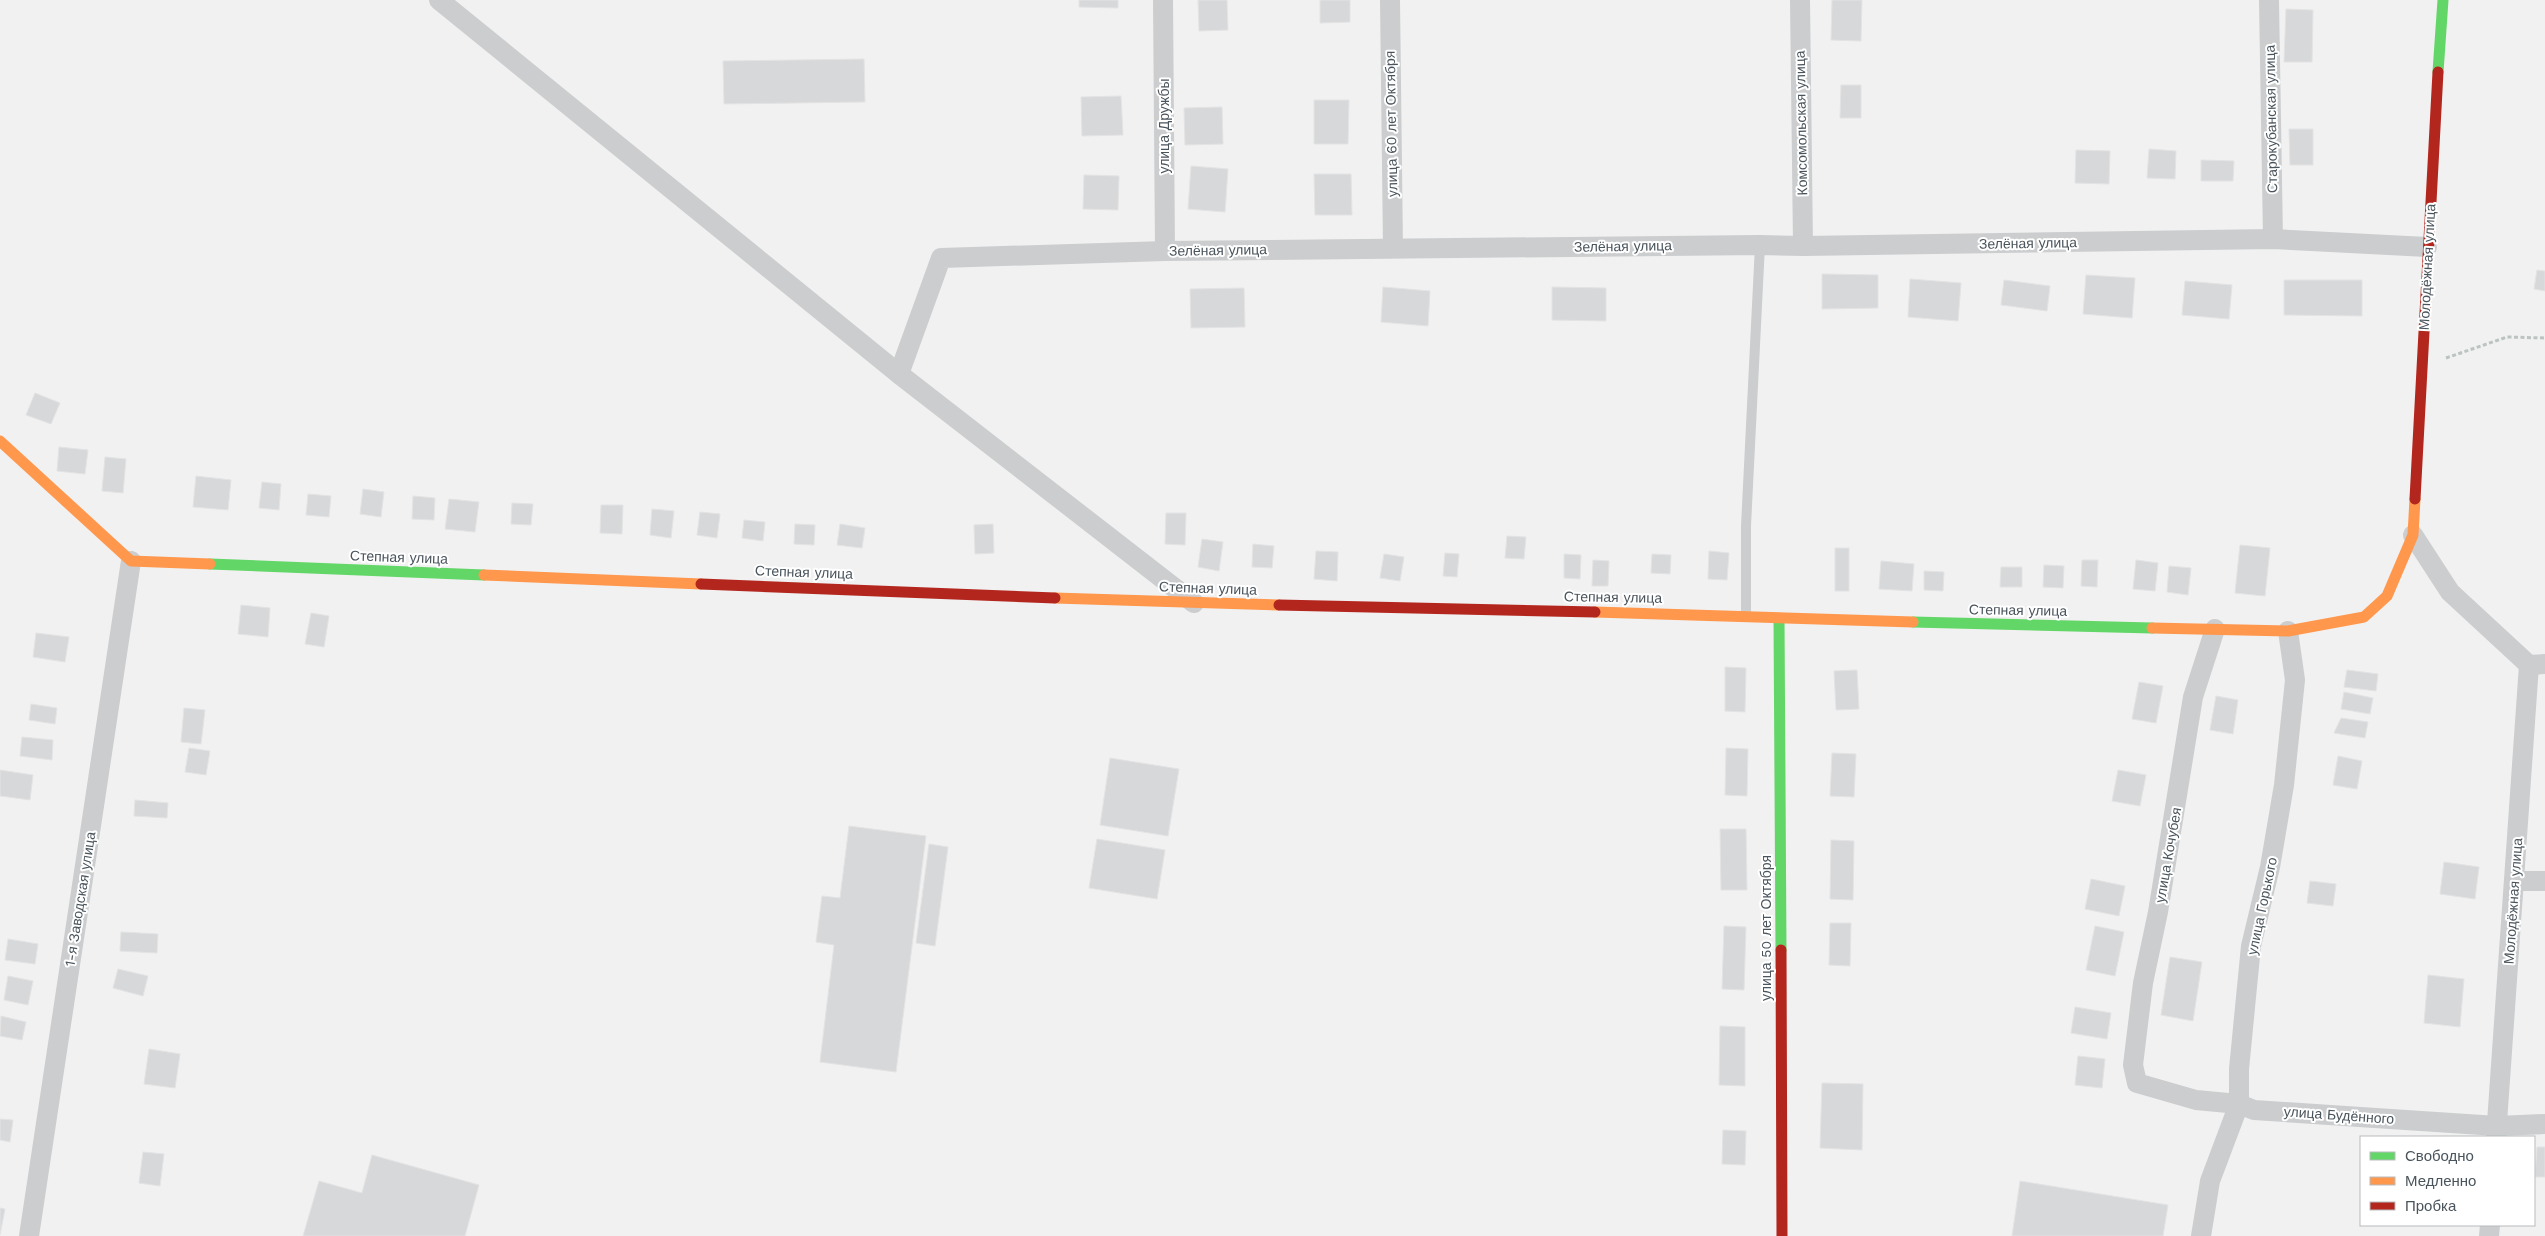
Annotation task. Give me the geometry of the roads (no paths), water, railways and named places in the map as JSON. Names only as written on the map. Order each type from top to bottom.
[{"type":"street","points":[[439,0],[899,374],[1194,602]]},
{"type":"street","name":"улица Дружбы","points":[[1162,0],[1165,251]]},
{"type":"street","name":"улица 60 лет Октября","points":[[1390,0],[1393,248]]},
{"type":"street","name":"Комсомольская улица","points":[[1800,0],[1803,246]]},
{"type":"street","name":"Старокубанская улица","points":[[2269,0],[2273,239]]},
{"type":"street","name":"Молодёжная улица","points":[[2413,535],[2427,247],[2443,0]]},
{"type":"street","name":"Зелёная улица","points":[[899,374],[941,258],[1165,251],[1803,246],[2273,239],[2427,247]]},
{"type":"street","points":[[0,441],[131,561]]},
{"type":"street","points":[[2413,535],[2450,592],[2537,665]]},
{"type":"street","name":"Степная улица","points":[[131,561],[1194,602],[1746,615],[1779,619],[2288,631],[2364,617],[2387,596],[2413,535]]},
{"type":"street","name":"1-я Заводская улица","points":[[28,1236],[131,561]]},
{"type":"street","name":"улица 50 лет Октября","points":[[1779,619],[1782,1236]]},
{"type":"street","name":"улица Кочубея","points":[[2137,1082],[2133,1065],[2143,984],[2158,912],[2193,697],[2215,630]]},
{"type":"street","name":"улица Горького","points":[[2201,1236],[2210,1181],[2239,1104],[2239,1068],[2252,946],[2270,866],[2284,785],[2295,680],[2288,631]]},
{"type":"street","name":"Молодёжная улица","points":[[2496,1132],[2514,881],[2537,665]]},
{"type":"street","points":[[2514,881],[2545,881]]},
{"type":"street","name":"улица Будённого","points":[[2137,1082],[2196,1100],[2239,1104],[2254,1110],[2496,1132],[2545,1124]]},
{"type":"lane","points":[[1746,615],[1746,526],[1760,245]]}]
